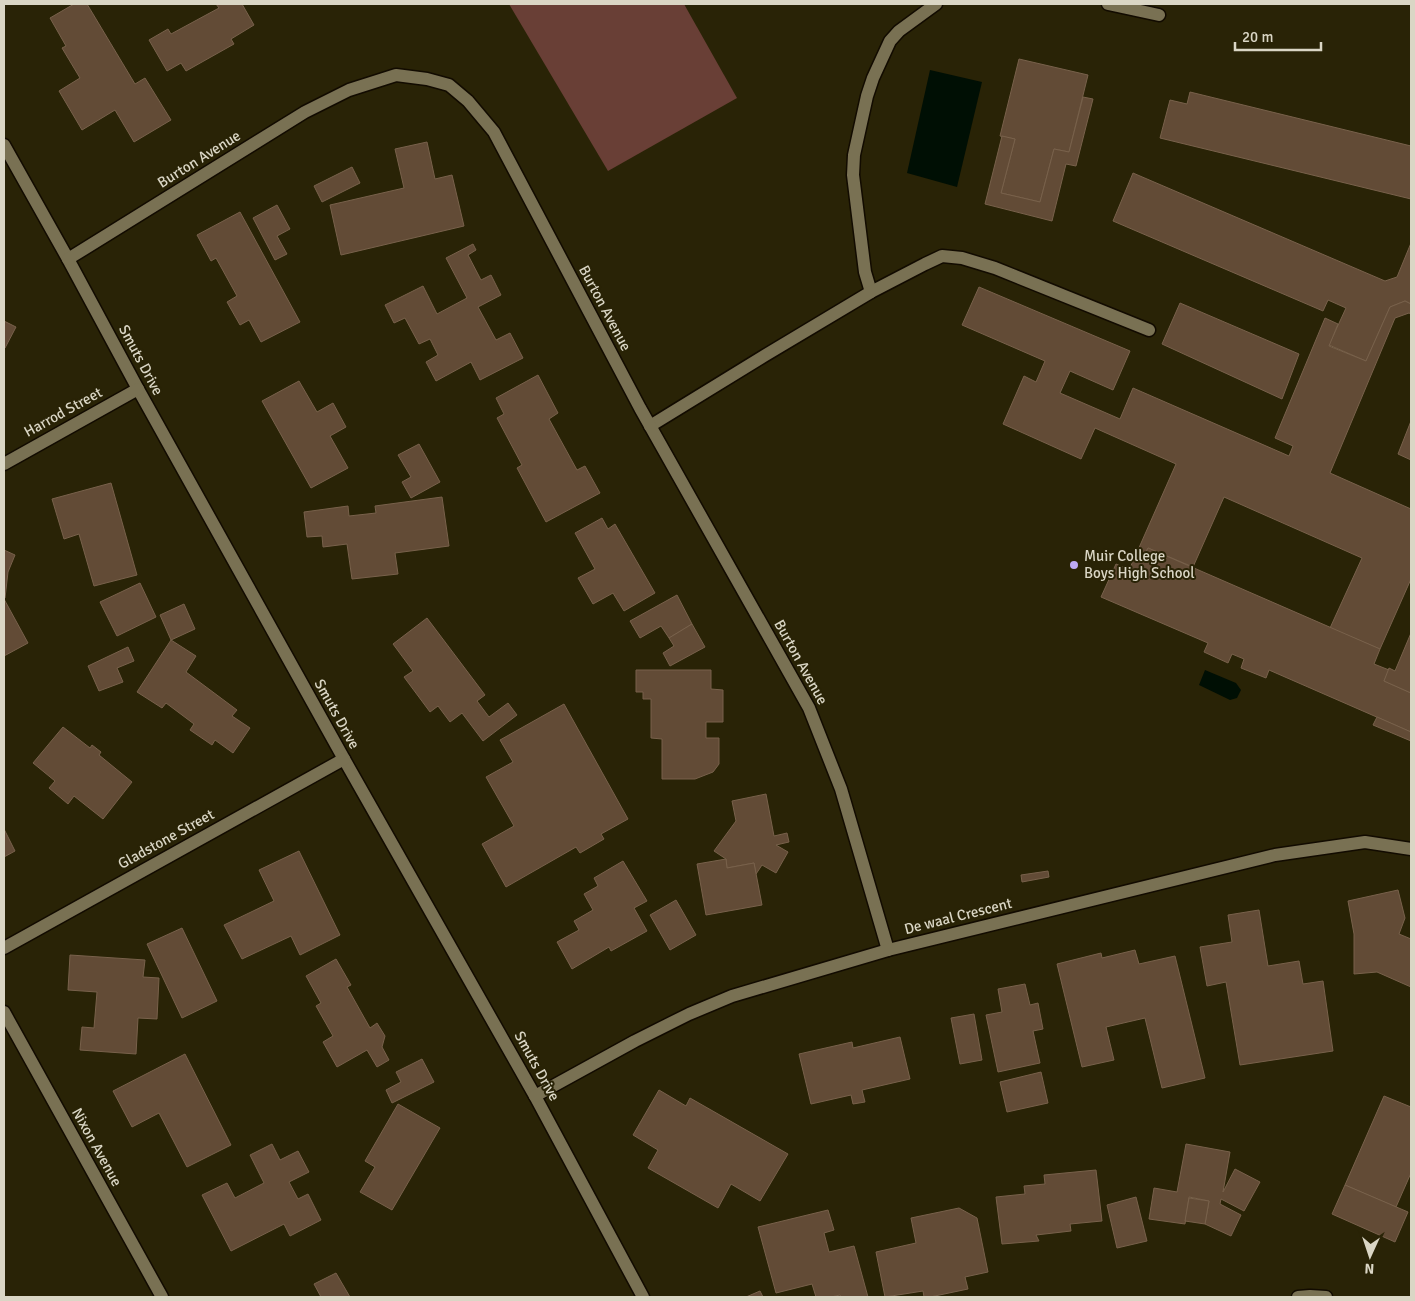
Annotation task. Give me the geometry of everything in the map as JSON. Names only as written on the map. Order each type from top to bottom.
[{"type":"street","points":[[871,292],[865,272],[853,175],[854,155],[867,96],[890,40],[936,4]]},
{"type":"street","points":[[1108,4],[1159,15]]},
{"type":"street","name":"Burton Avenue","points":[[68,259],[305,112],[349,90],[396,75],[427,79],[449,85],[468,101],[494,132],[650,426],[809,708],[841,789],[888,950]]},
{"type":"street","name":"Smuts Drive","points":[[4,145],[344,759],[535,1096],[643,1297]]},
{"type":"street","points":[[650,426],[871,292],[942,256],[962,258],[995,268],[1149,330]]},
{"type":"street","name":"Harrod Street","points":[[4,464],[138,389]]},
{"type":"street","name":"Gladstone Street","points":[[4,948],[344,759]]},
{"type":"street","name":"De waal Crescent","points":[[535,1096],[635,1041],[689,1014],[732,996],[888,950],[1275,855],[1365,842],[1411,848]]},
{"type":"street","name":"Nixon Avenue","points":[[4,1012],[162,1297]]},
{"type":"street","points":[[1298,1297],[1326,1297]]},
{"type":"shaded area","points":[[509,4],[684,4],[737,98],[608,171]]},
{"type":"shaded area","points":[[930,70],[982,82],[957,187],[907,173]]},
{"type":"shaded area","points":[[1205,670],[1236,683],[1241,690],[1237,698],[1230,700],[1199,685]]},
{"type":"building","points":[[74,4],[87,4],[135,84],[145,78],[171,120],[134,142],[115,110],[82,130],[59,91],[80,78],[62,48],[66,46],[50,18]]},
{"type":"building","points":[[216,4],[242,4],[254,25],[231,39],[234,44],[186,71],[181,63],[167,71],[149,40],[168,29],[171,34],[219,8]]},
{"type":"building","points":[[1019,59],[1088,75],[1069,152],[1054,149],[1040,202],[1001,193],[1015,139],[1000,136]]},
{"type":"building","points":[[1190,92],[1411,146],[1411,199],[1160,138],[1170,100],[1187,104]]},
{"type":"building","points":[[1083,97],[1093,99],[1076,166],[1066,164],[1052,221],[985,204],[1002,136],[1015,139],[1001,193],[1040,202],[1054,149],[1069,152]]},
{"type":"building","points":[[427,142],[435,179],[452,175],[464,226],[341,255],[330,205],[404,188],[395,149]]},
{"type":"building","points":[[352,167],[360,183],[322,202],[314,186]]},
{"type":"building","points":[[1133,173],[1385,281],[1397,277],[1411,243],[1411,304],[1405,301],[1390,307],[1366,361],[1329,345],[1346,308],[1328,300],[1323,311],[1113,221]]},
{"type":"building","points":[[277,205],[290,229],[277,236],[287,254],[275,260],[253,218]]},
{"type":"building","points":[[240,212],[300,322],[261,342],[249,320],[240,325],[227,302],[237,296],[216,258],[211,261],[197,235]]},
{"type":"building","points":[[473,244],[476,250],[468,255],[481,280],[491,275],[501,295],[478,307],[496,340],[510,333],[523,358],[480,380],[471,362],[436,381],[426,362],[438,355],[430,339],[419,344],[405,318],[394,323],[385,305],[423,286],[437,314],[467,298],[446,258]]},
{"type":"building","points":[[979,287],[1130,351],[1113,390],[1070,371],[1060,393],[1120,419],[1133,388],[1289,456],[1293,446],[1275,438],[1325,318],[1338,324],[1329,346],[1366,361],[1390,307],[1405,301],[1411,304],[1411,314],[1395,318],[1330,473],[1411,509],[1411,579],[1380,649],[1330,628],[1362,558],[1224,497],[1193,567],[1148,548],[1141,562],[1134,559],[1176,464],[1095,428],[1081,459],[1003,424],[1024,376],[1036,382],[1045,361],[962,325]]},
{"type":"building","points":[[1180,303],[1299,354],[1282,399],[1162,344]]},
{"type":"building","points":[[4,321],[16,327],[5,348],[4,347]]},
{"type":"building","points":[[538,375],[558,413],[549,419],[577,470],[585,466],[600,493],[546,522],[517,468],[522,465],[497,418],[504,414],[496,398]]},
{"type":"building","points":[[299,381],[317,412],[333,403],[346,427],[330,436],[348,468],[311,488],[262,401]]},
{"type":"building","points":[[1411,421],[1411,460],[1398,454]]},
{"type":"building","points":[[419,444],[440,482],[411,498],[402,482],[411,477],[398,455]]},
{"type":"building","points":[[111,483],[137,575],[94,586],[79,534],[64,539],[52,499]]},
{"type":"building","points":[[442,497],[449,546],[395,553],[398,574],[352,579],[347,544],[323,547],[322,536],[307,537],[304,512],[348,506],[349,516],[376,513],[375,506]]},
{"type":"building","points":[[602,518],[608,529],[615,524],[655,593],[624,611],[613,593],[593,604],[578,578],[595,569],[575,533]]},
{"type":"building","points":[[1148,548],[1380,649],[1374,664],[1389,670],[1384,681],[1411,693],[1411,732],[1269,670],[1266,678],[1241,668],[1244,659],[1232,654],[1228,663],[1204,652],[1208,643],[1101,597],[1116,564],[1129,570],[1134,559],[1141,562]]},
{"type":"building","points":[[4,550],[15,555],[8,572],[5,598],[4,598]]},
{"type":"building","points":[[140,583],[156,617],[117,636],[100,602]]},
{"type":"building","points":[[677,595],[692,624],[669,638],[661,626],[640,638],[630,621]]},
{"type":"building","points":[[4,599],[28,643],[4,656]]},
{"type":"building","points":[[184,604],[195,629],[171,640],[160,615]]},
{"type":"building","points":[[427,618],[485,695],[477,701],[489,717],[508,703],[517,715],[483,741],[462,713],[450,722],[438,706],[430,712],[404,677],[413,671],[393,644]]},
{"type":"building","points":[[692,624],[705,647],[670,666],[663,653],[674,646],[669,638]]},
{"type":"building","points":[[1411,633],[1411,693],[1384,681],[1389,668],[1395,671]]},
{"type":"building","points":[[171,640],[196,656],[186,672],[237,710],[232,716],[250,728],[233,753],[215,740],[212,745],[190,730],[194,724],[166,703],[162,708],[137,692]]},
{"type":"building","points":[[128,647],[134,661],[117,668],[123,682],[99,691],[88,666]]},
{"type":"building","points":[[636,670],[711,670],[711,689],[723,690],[723,722],[706,722],[706,738],[719,738],[719,764],[713,772],[695,779],[662,779],[662,739],[651,738],[651,699],[643,699],[643,692],[636,692]]},
{"type":"building","points":[[564,704],[628,819],[601,834],[604,839],[580,853],[576,847],[506,887],[482,844],[514,826],[486,777],[513,762],[500,740]]},
{"type":"building","points":[[1377,717],[1411,732],[1411,741],[1373,725]]},
{"type":"building","points":[[63,727],[90,748],[92,745],[101,752],[99,755],[132,782],[103,819],[74,796],[68,804],[49,788],[55,781],[33,763]]},
{"type":"building","points":[[766,794],[774,836],[787,833],[789,842],[776,845],[788,852],[776,873],[762,865],[756,874],[754,863],[727,868],[726,859],[714,851],[736,821],[732,801]]},
{"type":"building","points":[[4,829],[15,851],[4,857]]},
{"type":"building","points":[[299,851],[340,935],[300,955],[291,936],[242,959],[224,925],[274,901],[259,870]]},
{"type":"building","points":[[726,859],[727,868],[754,863],[762,905],[706,915],[697,864]]},
{"type":"building","points":[[623,861],[647,901],[634,908],[647,931],[611,951],[609,947],[572,969],[557,942],[579,930],[574,921],[593,910],[584,894],[598,886],[594,878]]},
{"type":"building","points":[[1048,871],[1049,877],[1022,882],[1021,875]]},
{"type":"building","points":[[1398,890],[1405,918],[1399,934],[1411,939],[1411,987],[1377,972],[1354,974],[1354,934],[1348,901]]},
{"type":"building","points":[[676,900],[696,935],[670,950],[650,915]]},
{"type":"building","points":[[1259,910],[1268,966],[1299,961],[1303,984],[1323,981],[1333,1051],[1240,1065],[1226,982],[1207,986],[1200,947],[1232,942],[1228,915]]},
{"type":"building","points":[[182,928],[217,1001],[182,1018],[147,944]]},
{"type":"building","points":[[1135,950],[1139,964],[1175,956],[1205,1078],[1162,1088],[1145,1018],[1106,1027],[1114,1060],[1082,1067],[1057,964],[1101,953],[1102,958]]},
{"type":"building","points":[[70,955],[145,960],[143,977],[159,978],[157,1019],[138,1018],[136,1054],[80,1050],[82,1027],[94,1028],[97,992],[68,990]]},
{"type":"building","points":[[336,959],[351,985],[347,987],[370,1028],[377,1023],[385,1036],[382,1047],[389,1060],[377,1067],[367,1050],[337,1067],[323,1042],[333,1036],[316,1006],[321,1003],[306,976]]},
{"type":"building","points":[[1025,984],[1030,1005],[1038,1003],[1043,1029],[1033,1031],[1040,1063],[998,1072],[986,1015],[1002,1012],[998,989]]},
{"type":"building","points":[[974,1014],[982,1060],[960,1064],[951,1018]]},
{"type":"building","points":[[900,1037],[910,1079],[862,1090],[865,1102],[853,1104],[851,1095],[811,1104],[799,1054],[852,1042],[853,1048]]},
{"type":"building","points":[[185,1054],[231,1145],[187,1167],[159,1113],[132,1127],[113,1091]]},
{"type":"building","points":[[422,1059],[434,1082],[392,1103],[386,1090],[401,1082],[396,1072]]},
{"type":"building","points":[[1041,1072],[1048,1103],[1007,1112],[1000,1082]]},
{"type":"building","points":[[659,1090],[686,1106],[690,1098],[788,1154],[760,1201],[731,1184],[718,1208],[648,1168],[658,1150],[633,1135]]},
{"type":"building","points":[[1384,1096],[1411,1107],[1411,1173],[1396,1207],[1345,1185]]},
{"type":"building","points":[[398,1104],[440,1128],[392,1210],[360,1192],[375,1167],[365,1161]]},
{"type":"building","points":[[272,1144],[280,1160],[298,1151],[309,1172],[289,1182],[298,1199],[308,1194],[321,1220],[290,1236],[284,1224],[231,1251],[202,1195],[227,1183],[235,1198],[264,1183],[250,1155]]},
{"type":"building","points":[[1186,1144],[1230,1152],[1223,1192],[1235,1169],[1260,1182],[1244,1211],[1221,1199],[1220,1204],[1241,1215],[1231,1236],[1205,1224],[1209,1201],[1189,1197],[1185,1224],[1149,1219],[1154,1188],[1177,1192]]},
{"type":"building","points":[[1096,1170],[1102,1221],[1070,1224],[1071,1231],[1036,1235],[1039,1241],[1002,1244],[996,1197],[1025,1194],[1024,1186],[1045,1184],[1044,1175]]},
{"type":"building","points":[[1345,1185],[1408,1212],[1395,1242],[1332,1214]]},
{"type":"building","points":[[1136,1197],[1147,1241],[1117,1248],[1107,1205]]},
{"type":"building","points":[[1189,1198],[1209,1201],[1205,1224],[1185,1221]]},
{"type":"building","points":[[959,1208],[977,1218],[988,1272],[965,1277],[968,1289],[930,1297],[924,1297],[923,1291],[885,1297],[876,1252],[916,1243],[911,1218]]},
{"type":"building","points":[[828,1210],[834,1230],[824,1233],[829,1252],[854,1246],[868,1297],[841,1297],[840,1295],[816,1297],[812,1284],[776,1293],[758,1227]]},
{"type":"building","points":[[336,1273],[350,1297],[321,1297],[314,1284]]},
{"type":"building","points":[[760,1291],[763,1297],[746,1297]]},
{"type":"place","name":"Muir College Boys High School","points":[[1074,565]]}]
